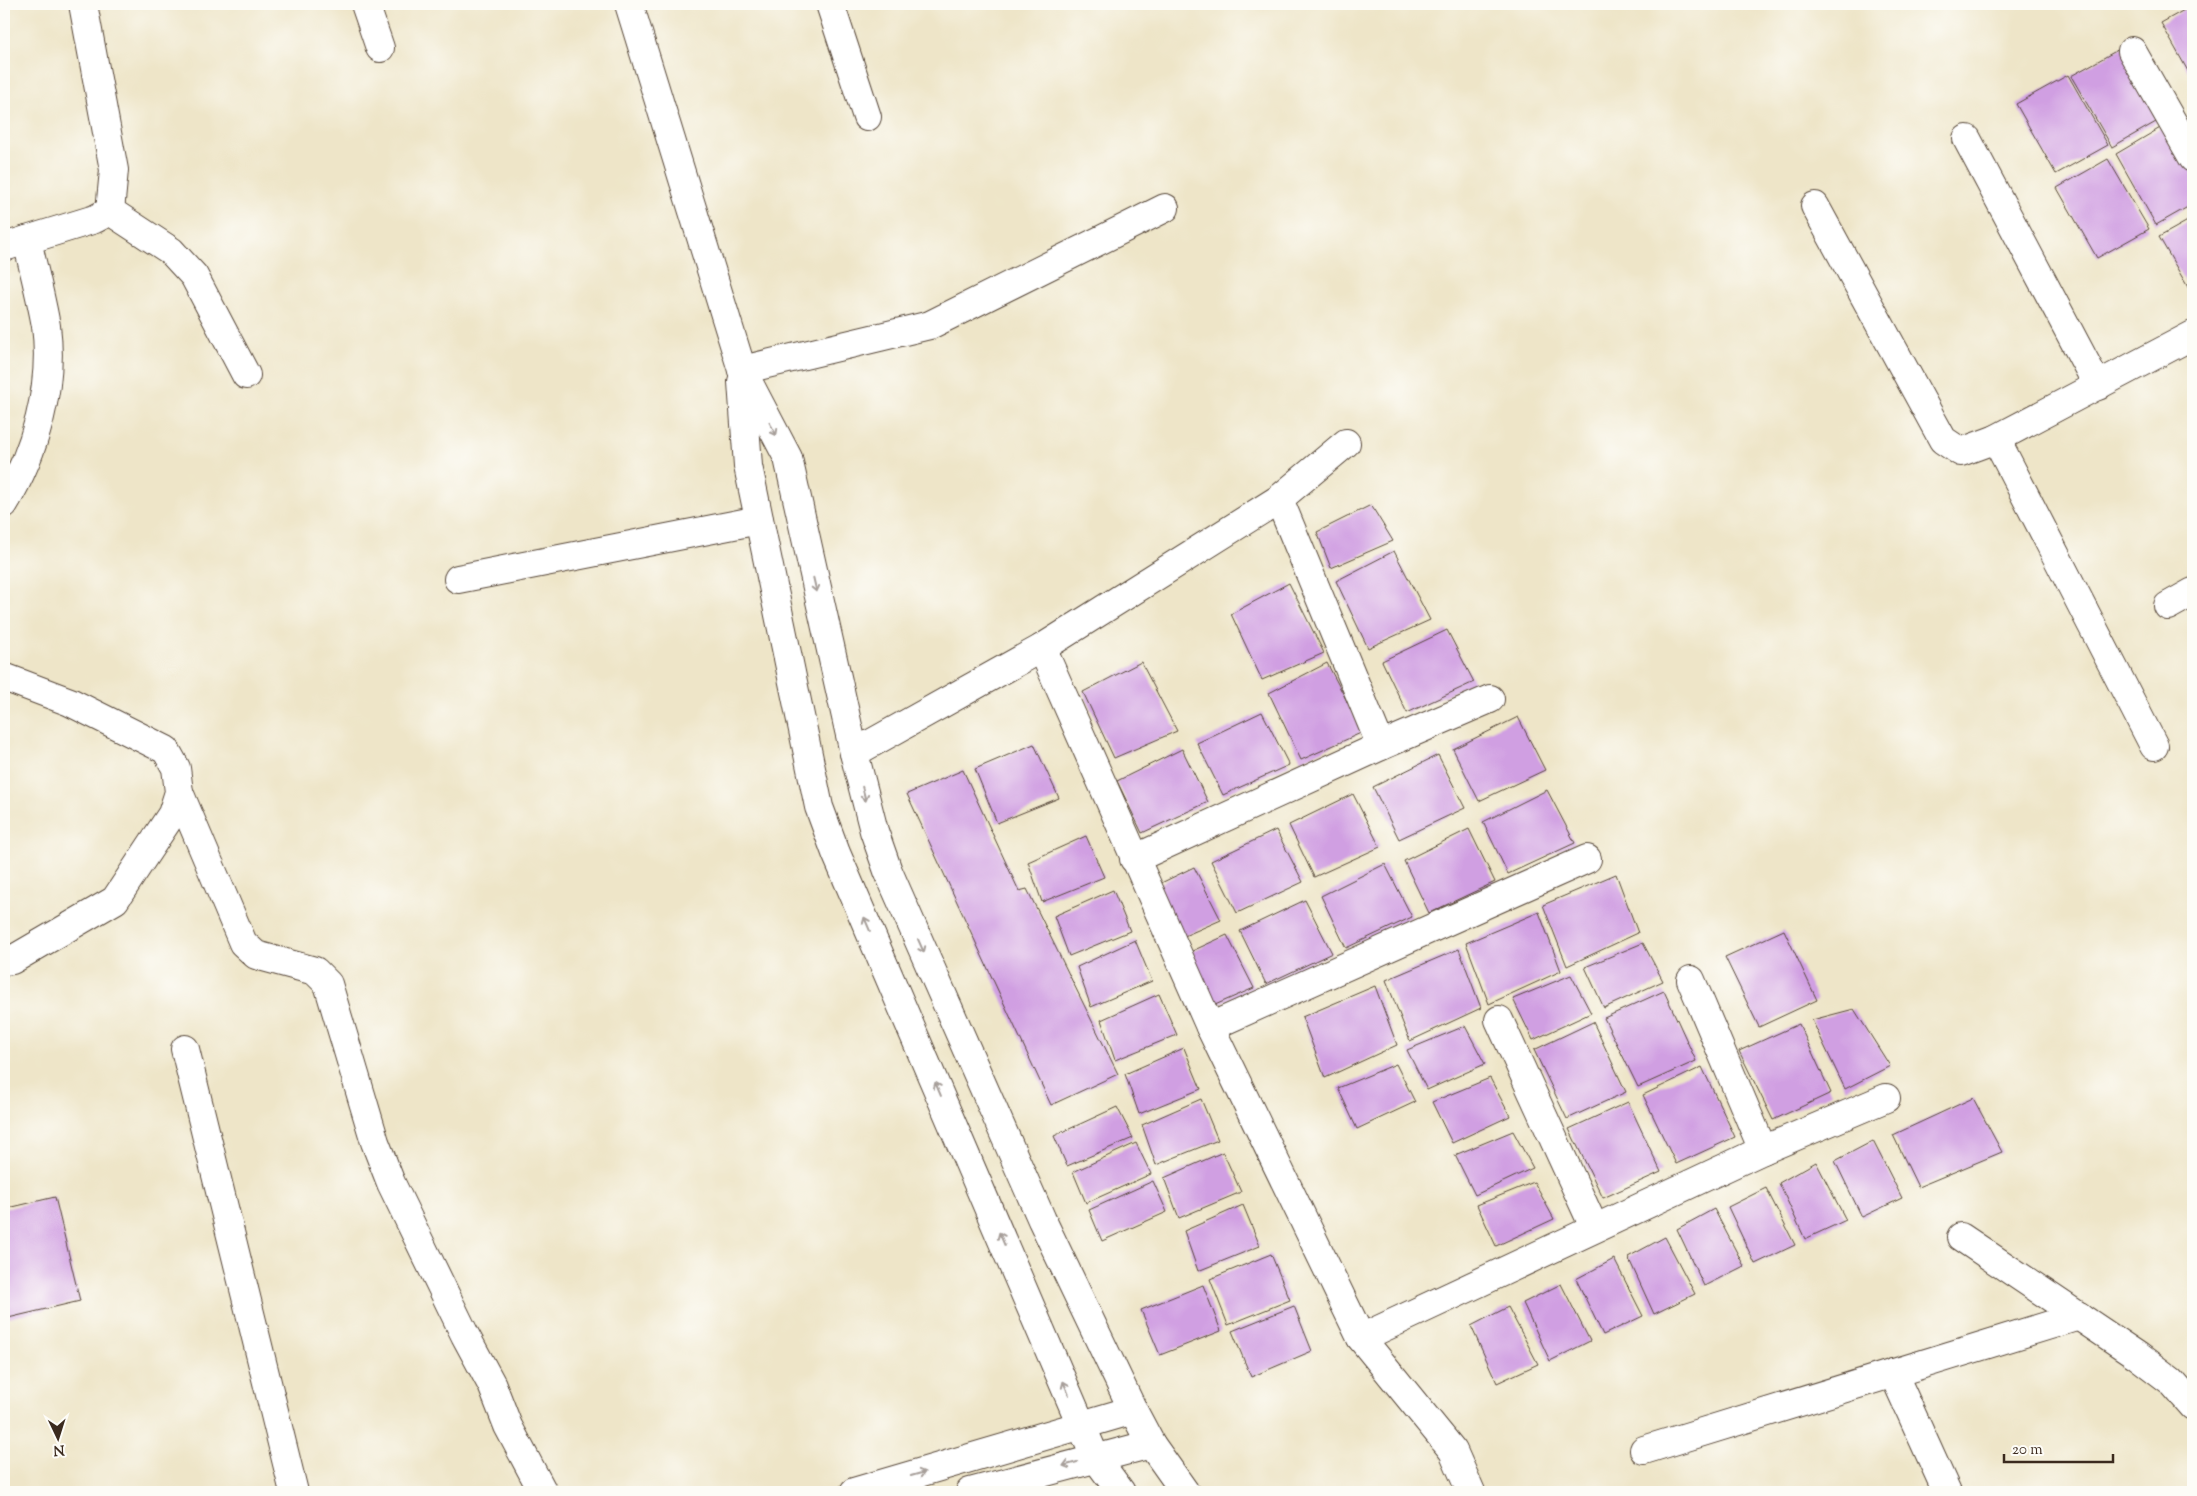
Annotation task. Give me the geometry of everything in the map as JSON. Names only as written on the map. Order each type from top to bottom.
[{"type":"street","points":[[83,4],[114,170],[110,210]]},
{"type":"street","points":[[365,4],[380,48]]},
{"type":"street","points":[[629,4],[742,370],[788,458],[854,753],[874,831],[900,899],[1042,1220],[1132,1410],[1151,1444],[1185,1492]]},
{"type":"street","points":[[830,4],[867,117]]},
{"type":"street","points":[[2132,51],[2193,158]]},
{"type":"street","points":[[1967,138],[2098,386]]},
{"type":"street","points":[[1815,206],[1944,440],[1960,452],[1996,439],[2193,336]]},
{"type":"street","points":[[742,370],[930,326],[1165,208]]},
{"type":"street","points":[[4,504],[15,485],[42,412],[46,379],[46,326],[16,244],[95,219],[110,210]]},
{"type":"street","points":[[110,210],[171,251],[194,276],[246,375]]},
{"type":"street","points":[[742,370],[748,466],[819,807],[844,872],[1096,1457],[1121,1492]]},
{"type":"street","points":[[1996,439],[2154,746]]},
{"type":"street","points":[[854,753],[1042,648],[1279,499],[1346,443]]},
{"type":"street","points":[[1279,499],[1381,746]]},
{"type":"street","points":[[458,579],[759,520]]},
{"type":"street","points":[[2168,606],[2193,592]]},
{"type":"street","points":[[1042,648],[1210,1027],[1361,1338],[1453,1451],[1471,1492]]},
{"type":"street","points":[[4,677],[70,702],[166,750],[176,768],[179,792],[243,943],[256,955],[315,971],[328,984],[375,1142],[395,1191],[465,1335],[492,1385],[508,1426],[543,1492]]},
{"type":"street","points":[[1134,859],[1381,746],[1490,699]]},
{"type":"street","points":[[4,961],[12,960],[115,900],[172,814],[179,792]]},
{"type":"street","points":[[1210,1027],[1587,859]]},
{"type":"street","points":[[1690,980],[1763,1150]]},
{"type":"street","points":[[1499,1020],[1594,1227]]},
{"type":"street","points":[[185,1049],[294,1492]]},
{"type":"street","points":[[1361,1338],[1594,1227],[1763,1150],[1886,1098]]},
{"type":"street","points":[[1960,1237],[2138,1356],[2170,1381],[2193,1406]]},
{"type":"street","points":[[1644,1450],[2079,1316]]},
{"type":"street","points":[[1893,1373],[1947,1492]]},
{"type":"street","points":[[854,1492],[1132,1410]]},
{"type":"street","points":[[970,1492],[1096,1457],[1151,1444]]},
{"type":"building","points":[[2193,5],[2193,80],[2161,23]]},
{"type":"building","points":[[2123,47],[2163,118],[2112,147],[2071,76]]},
{"type":"building","points":[[2068,75],[2108,145],[2056,174],[2016,104]]},
{"type":"building","points":[[2167,124],[2193,169],[2193,204],[2156,225],[2116,154]]},
{"type":"building","points":[[2108,159],[2149,229],[2097,258],[2057,188]]},
{"type":"building","points":[[2193,218],[2193,296],[2159,237]]},
{"type":"building","points":[[1371,505],[1393,541],[1331,568],[1317,532]]},
{"type":"building","points":[[1394,551],[1430,620],[1368,648],[1336,581]]},
{"type":"building","points":[[1289,583],[1324,653],[1262,680],[1231,614]]},
{"type":"building","points":[[1447,630],[1474,682],[1407,713],[1382,661]]},
{"type":"building","points":[[1141,662],[1177,731],[1114,758],[1083,692]]},
{"type":"building","points":[[1327,663],[1363,732],[1301,760],[1269,693]]},
{"type":"building","points":[[1262,712],[1289,765],[1223,795],[1197,743]]},
{"type":"building","points":[[1518,717],[1545,770],[1479,801],[1453,749]]},
{"type":"building","points":[[1034,744],[1059,798],[997,823],[975,769]]},
{"type":"building","points":[[1182,749],[1208,802],[1142,833],[1117,781]]},
{"type":"building","points":[[1438,755],[1465,808],[1399,839],[1373,787]]},
{"type":"building","points":[[963,770],[1019,891],[1027,889],[1118,1074],[1051,1105],[907,794]]},
{"type":"building","points":[[1547,790],[1575,843],[1508,874],[1483,822]]},
{"type":"building","points":[[1353,794],[1380,847],[1314,877],[1289,825]]},
{"type":"building","points":[[1469,829],[1495,882],[1429,913],[1404,861]]},
{"type":"building","points":[[1276,830],[1303,882],[1237,913],[1211,861]]},
{"type":"building","points":[[1086,836],[1104,877],[1042,902],[1028,862]]},
{"type":"building","points":[[1385,864],[1412,917],[1346,948],[1321,896]]},
{"type":"building","points":[[1194,867],[1221,920],[1182,937],[1157,885]]},
{"type":"building","points":[[1616,874],[1638,933],[1567,966],[1543,905]]},
{"type":"building","points":[[1113,890],[1130,931],[1069,956],[1054,916]]},
{"type":"building","points":[[1305,900],[1332,953],[1266,984],[1240,931]]},
{"type":"building","points":[[1539,912],[1561,971],[1489,1004],[1466,943]]},
{"type":"building","points":[[1784,930],[1817,1000],[1759,1027],[1725,957]]},
{"type":"building","points":[[1227,935],[1254,988],[1215,1005],[1190,952]]},
{"type":"building","points":[[1135,940],[1152,981],[1091,1007],[1077,967]]},
{"type":"building","points":[[1643,943],[1663,981],[1604,1008],[1585,967]]},
{"type":"building","points":[[1459,949],[1481,1008],[1410,1041],[1386,980]]},
{"type":"building","points":[[1571,975],[1591,1013],[1533,1040],[1513,999]]},
{"type":"building","points":[[1375,986],[1397,1045],[1325,1078],[1302,1017]]},
{"type":"building","points":[[1664,991],[1696,1061],[1638,1087],[1604,1018]]},
{"type":"building","points":[[1159,994],[1177,1035],[1115,1060],[1101,1020]]},
{"type":"building","points":[[1854,1009],[1890,1066],[1845,1089],[1812,1020]]},
{"type":"building","points":[[1593,1022],[1626,1092],[1567,1119],[1534,1050]]},
{"type":"building","points":[[1799,1024],[1831,1093],[1773,1120],[1739,1051]]},
{"type":"building","points":[[1465,1026],[1485,1064],[1427,1090],[1407,1050]]},
{"type":"building","points":[[1184,1048],[1201,1089],[1139,1114],[1125,1074]]},
{"type":"building","points":[[1396,1064],[1415,1102],[1357,1129],[1338,1088]]},
{"type":"building","points":[[1702,1067],[1735,1137],[1676,1164],[1643,1095]]},
{"type":"building","points":[[1490,1078],[1510,1116],[1452,1143],[1432,1102]]},
{"type":"building","points":[[1973,1098],[2002,1152],[1918,1187],[1893,1135]]},
{"type":"building","points":[[1201,1099],[1218,1140],[1156,1165],[1142,1125]]},
{"type":"building","points":[[1628,1102],[1661,1172],[1603,1198],[1569,1129]]},
{"type":"building","points":[[1117,1107],[1133,1138],[1067,1166],[1054,1136]]},
{"type":"building","points":[[1513,1131],[1533,1168],[1475,1195],[1455,1155]]},
{"type":"building","points":[[1873,1141],[1902,1198],[1862,1217],[1835,1161]]},
{"type":"building","points":[[1136,1143],[1151,1174],[1086,1203],[1073,1172]]},
{"type":"building","points":[[1223,1152],[1241,1192],[1179,1218],[1164,1178]]},
{"type":"building","points":[[1816,1162],[1846,1220],[1805,1239],[1779,1183]]},
{"type":"building","points":[[1153,1181],[1167,1212],[1102,1241],[1089,1210]]},
{"type":"building","points":[[1534,1182],[1554,1219],[1496,1246],[1477,1205]]},
{"type":"building","points":[[1766,1188],[1795,1245],[1755,1264],[1728,1207]]},
{"type":"building","points":[[55,1197],[80,1301],[4,1319],[4,1209]]},
{"type":"building","points":[[1243,1205],[1260,1246],[1198,1271],[1184,1231]]},
{"type":"building","points":[[1714,1209],[1744,1266],[1704,1286],[1677,1229]]},
{"type":"building","points":[[1665,1237],[1695,1294],[1654,1314],[1628,1257]]},
{"type":"building","points":[[1271,1254],[1290,1300],[1228,1325],[1210,1279]]},
{"type":"building","points":[[1614,1259],[1643,1316],[1603,1335],[1576,1279]]},
{"type":"building","points":[[1561,1284],[1590,1341],[1550,1361],[1523,1303]]},
{"type":"building","points":[[1203,1285],[1221,1331],[1160,1355],[1141,1310]]},
{"type":"building","points":[[1294,1306],[1312,1351],[1251,1377],[1232,1331]]},
{"type":"building","points":[[1508,1307],[1538,1364],[1497,1383],[1471,1326]]}]
